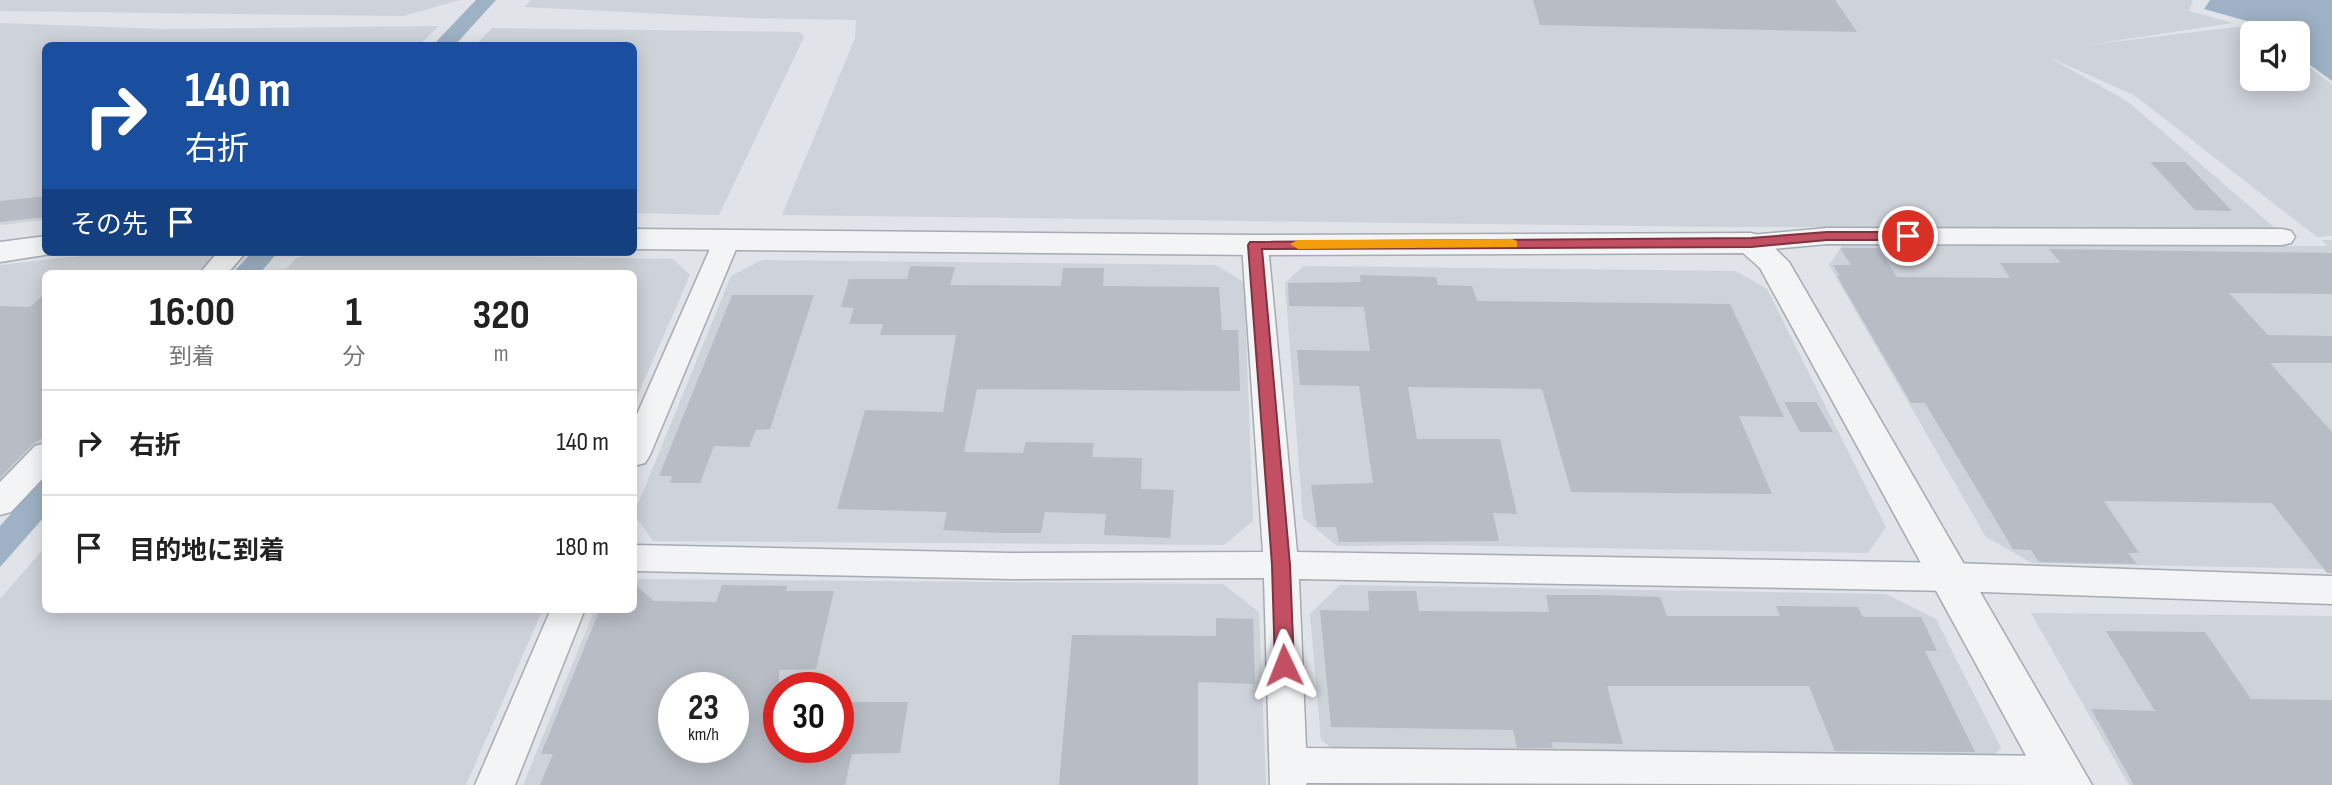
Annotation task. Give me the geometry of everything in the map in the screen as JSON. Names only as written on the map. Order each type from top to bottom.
[{"type":"street","points":[[637,239],[1255,245],[1751,243],[1827,236],[2282,237]]},
{"type":"street","points":[[637,448],[726,242]]},
{"type":"street","points":[[1255,245],[1281,565],[1288,775],[2065,779],[1773,262],[1751,243]]},
{"type":"street","points":[[0,251],[42,246]]},
{"type":"street","points":[[216,270],[229,256]]},
{"type":"street","points":[[0,503],[42,458]]},
{"type":"street","points":[[637,558],[1009,566],[1281,565],[1952,577],[2332,590]]},
{"type":"street","points":[[495,785],[566,613]]},
{"type":"shaded area","points":[[0,0],[460,0],[403,16],[0,11]]},
{"type":"shaded area","points":[[531,0],[2193,0],[2189,11],[2233,23],[2080,46],[2240,26],[2240,91],[2310,91],[2310,68],[2332,84],[2332,236],[2317,237],[2134,95],[2048,57],[2127,101],[2275,228],[1724,227],[782,215],[855,38],[856,20],[746,18],[524,7]]},
{"type":"shaded area","points":[[0,23],[164,29],[439,26],[422,42],[42,42],[42,220],[0,225]]},
{"type":"shaded area","points":[[492,28],[800,32],[804,37],[719,215],[637,213],[637,42],[479,42]]},
{"type":"shaded area","points":[[2322,240],[2332,240],[2332,569],[2032,563],[1986,537],[1829,265],[1842,246],[2328,246]]},
{"type":"shaded area","points":[[80,256],[216,256],[204,270],[42,270],[42,441],[0,486],[0,265]]},
{"type":"shaded area","points":[[304,256],[493,256],[673,259],[690,275],[637,397],[637,270],[286,270],[295,259]]},
{"type":"shaded area","points":[[762,260],[1216,265],[1244,282],[1253,521],[1224,545],[653,541],[637,518],[637,507],[731,276]]},
{"type":"shaded area","points":[[1304,266],[1736,271],[1767,289],[1886,527],[1868,553],[1433,545],[1337,546],[1303,518],[1285,283]]},
{"type":"shaded area","points":[[42,550],[42,613],[541,613],[466,785],[0,785],[0,599]]},
{"type":"shaded area","points":[[640,579],[1223,584],[1259,612],[1266,785],[523,785],[593,613],[637,613],[637,580]]},
{"type":"shaded area","points":[[1340,585],[1886,594],[1936,619],[2001,748],[1986,763],[1337,751],[1321,740],[1310,614]]},
{"type":"shaded area","points":[[2031,613],[2332,616],[2332,785],[2129,785]]},
{"type":"shaded area","points":[[1338,778],[1815,785],[1323,785]]},
{"type":"water","points":[[476,0],[496,0],[458,42],[436,42]]},
{"type":"water","points":[[2210,0],[2332,0],[2332,81],[2310,65],[2310,21],[2247,21],[2204,9]]},
{"type":"water","points":[[248,256],[275,256],[263,270],[236,270]]},
{"type":"water","points":[[42,479],[42,519],[0,567],[0,526]]},
{"type":"building","points":[[1533,0],[1835,0],[1857,32],[1540,25]]},
{"type":"building","points":[[2150,162],[2185,162],[2232,211],[2195,210]]},
{"type":"building","points":[[42,196],[42,217],[0,222],[0,201]]},
{"type":"building","points":[[1840,248],[1878,248],[1897,277],[2010,278],[2000,263],[2061,263],[2049,249],[2332,253],[2332,294],[2229,293],[2268,335],[2332,336],[2332,363],[2270,363],[2332,432],[2332,573],[2327,573],[2272,503],[2104,501],[2139,553],[2128,553],[2137,564],[2039,562],[2031,550],[2013,549],[1925,403],[1911,403],[1837,276],[1840,276],[1833,265],[1851,265]]},
{"type":"building","points":[[910,266],[955,267],[950,285],[1061,286],[1063,268],[1104,268],[1103,286],[1219,287],[1222,330],[1238,330],[1240,391],[977,389],[964,452],[1023,453],[1026,442],[1094,443],[1092,457],[1142,458],[1141,489],[1174,490],[1170,538],[1104,535],[1106,514],[1045,512],[1041,533],[1000,533],[943,530],[947,512],[837,509],[865,410],[943,412],[956,335],[880,335],[883,324],[849,324],[854,308],[841,307],[849,279],[907,279]]},
{"type":"building","points":[[1360,275],[1436,277],[1438,285],[1472,286],[1477,301],[1730,304],[1784,417],[1739,416],[1772,494],[1571,492],[1542,389],[1408,387],[1417,439],[1500,439],[1517,514],[1493,513],[1499,541],[1339,542],[1336,527],[1317,527],[1311,485],[1373,483],[1359,386],[1300,385],[1297,350],[1370,351],[1364,307],[1289,306],[1288,283],[1361,282]]},
{"type":"building","points":[[732,295],[814,295],[770,429],[756,430],[749,447],[714,446],[700,483],[670,483],[672,476],[659,476]]},
{"type":"building","points":[[42,296],[42,438],[33,444],[0,478],[0,306],[30,307]]},
{"type":"building","points":[[1784,402],[1816,402],[1833,432],[1800,432]]},
{"type":"building","points":[[722,585],[787,586],[786,591],[834,591],[816,669],[763,672],[763,763],[850,763],[845,785],[540,785],[553,754],[541,754],[598,613],[637,613],[637,587],[654,601],[716,602]]},
{"type":"building","points":[[1368,591],[1416,591],[1419,611],[1549,612],[1546,595],[1598,595],[1660,597],[1667,616],[1780,616],[1776,606],[1858,607],[1863,617],[1921,617],[1937,651],[1925,651],[1975,752],[1835,751],[1809,686],[1607,686],[1623,744],[1551,742],[1553,748],[1517,748],[1513,730],[1331,727],[1320,610],[1369,611]]},
{"type":"building","points":[[1216,618],[1253,619],[1255,684],[1198,682],[1198,785],[1059,785],[1072,635],[1216,636]]},
{"type":"building","points":[[2106,631],[2205,632],[2251,699],[2332,700],[2332,785],[2134,785],[2091,709],[2155,711]]},
{"type":"building","points":[[854,702],[908,702],[900,753],[854,754]]},
{"type":"slow traffic","points":[[1298,244],[1512,244]]},
{"type":"route","points":[[1284,665],[1281,565],[1255,245],[1751,243],[1827,236],[1908,236]]}]
